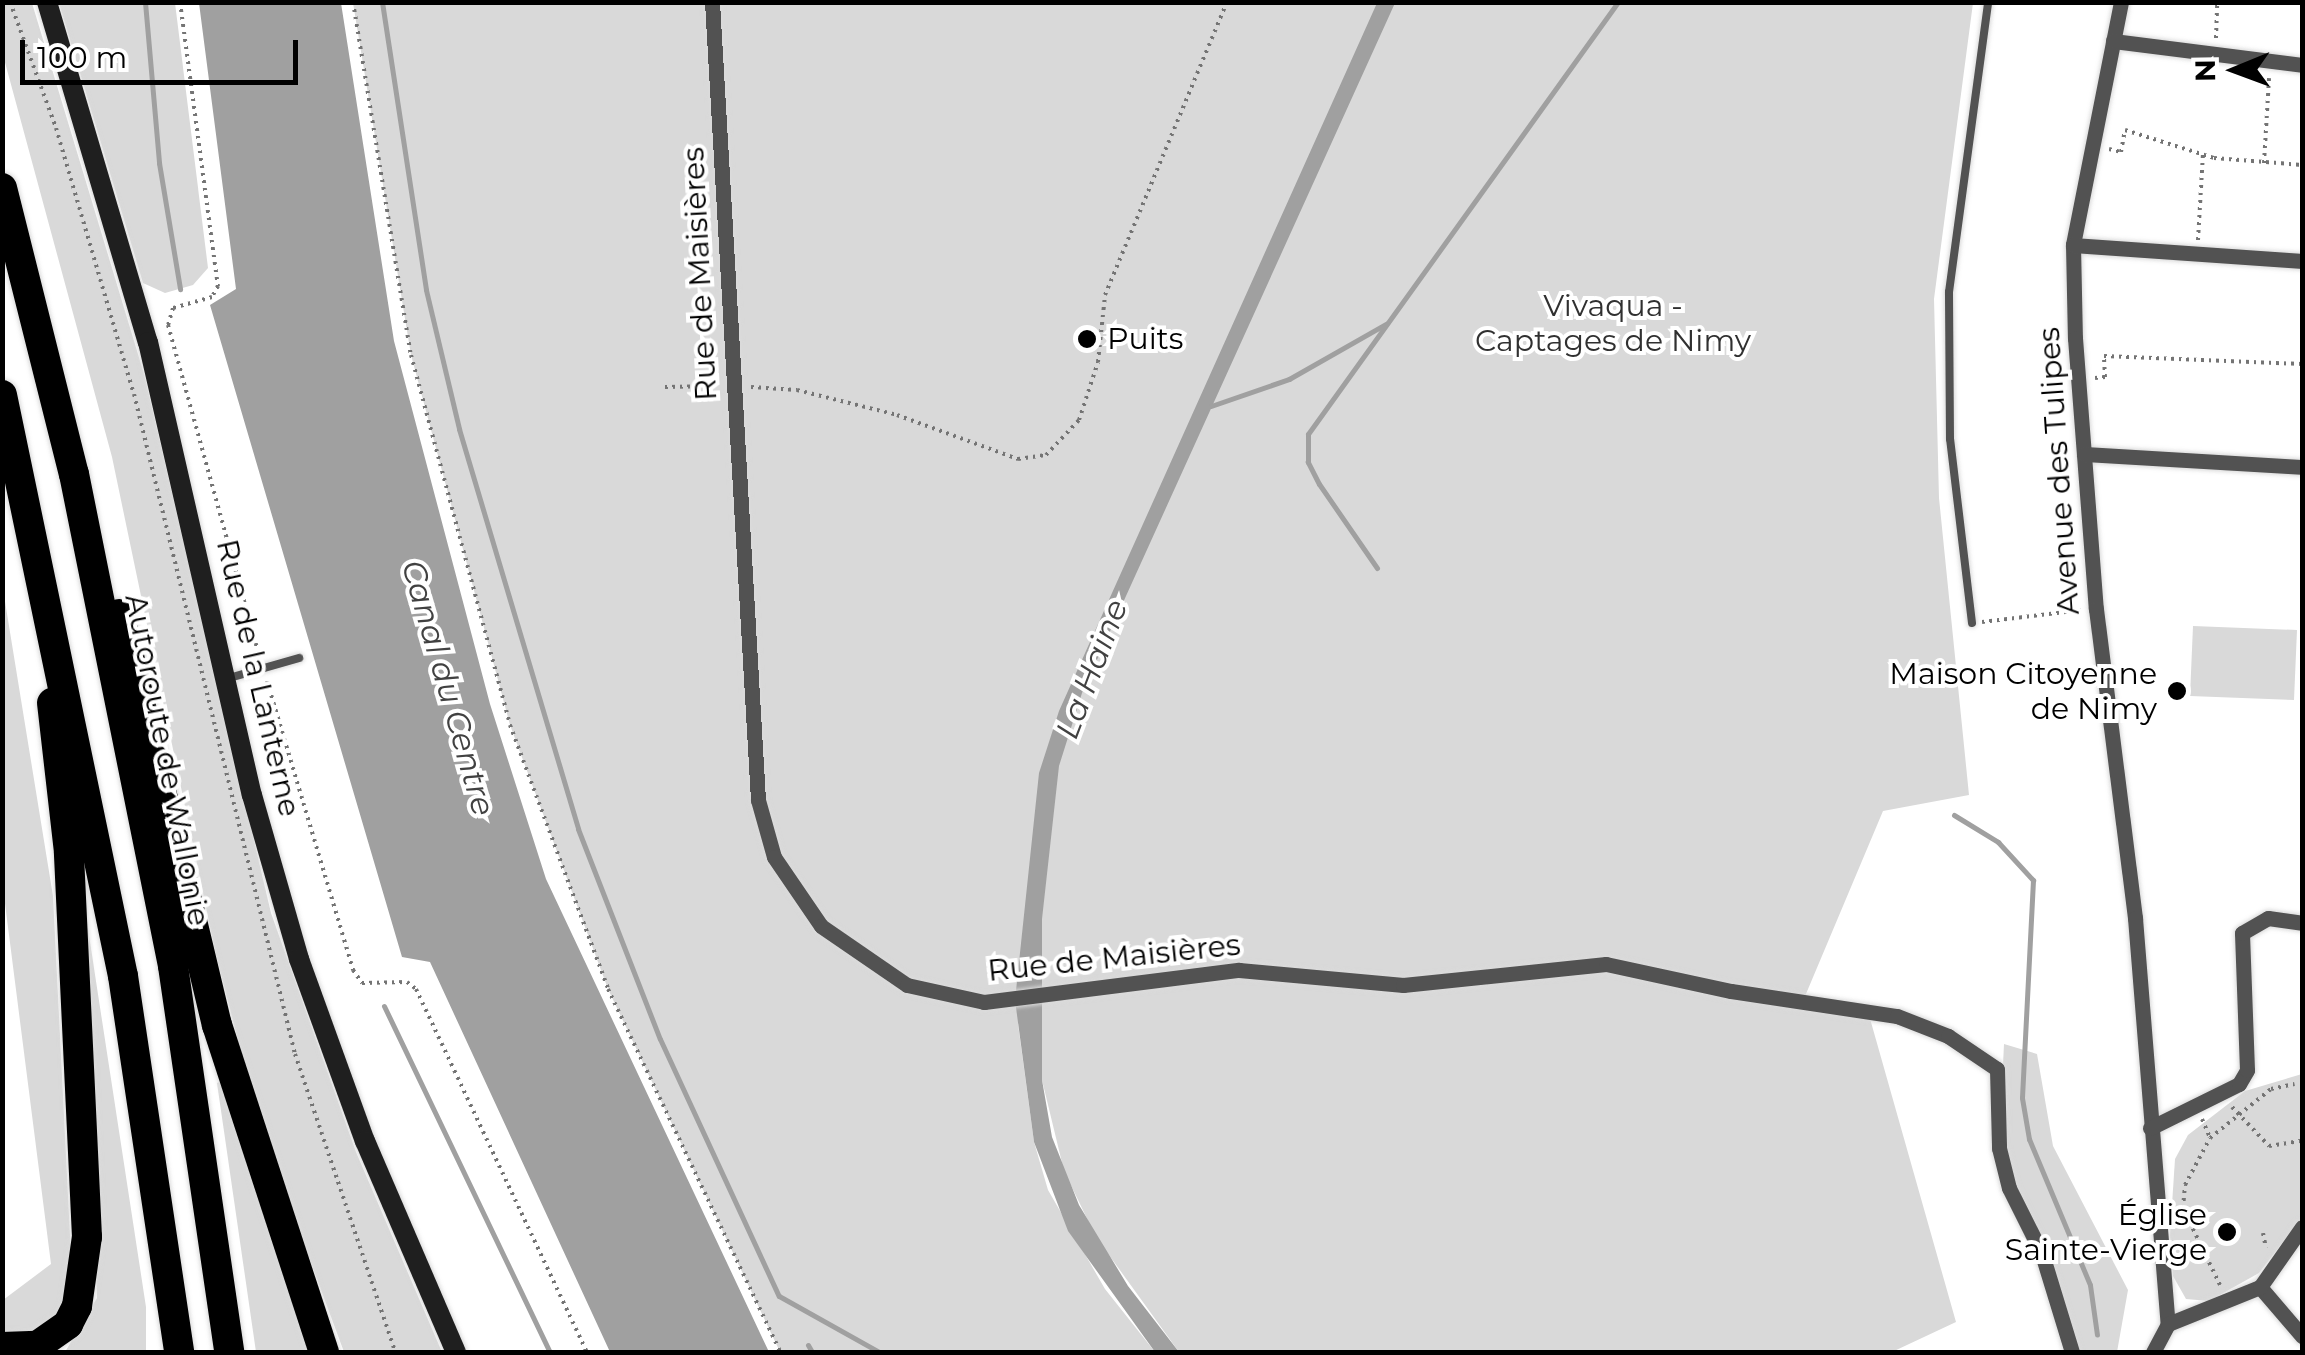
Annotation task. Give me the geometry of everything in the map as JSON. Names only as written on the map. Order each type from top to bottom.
[{"type":"highway","name":"Autoroute de Wallonie","points":[[2,188],[74,474],[173,966],[229,1352]]},
{"type":"highway","points":[[2,395],[25,486],[123,976],[178,1352]]},
{"type":"highway","points":[[74,474],[133,659],[238,1101],[324,1352]]},
{"type":"highway","points":[[2,1348],[37,1346],[68,1324],[77,1306],[87,1238],[69,852],[25,486]]},
{"type":"main road","name":"Rue de la Lanterne","points":[[47,2],[148,342],[225,680],[299,959],[364,1141],[456,1352]]},
{"type":"street","name":"Rue de Maisières","points":[[712,2],[758,800],[774,857],[821,926],[883,973],[946,996],[1007,1001],[1239,970],[1402,985],[1606,964],[1730,992],[1897,1016],[1948,1036],[1998,1069],[2002,1162],[2048,1270],[2072,1352]]},
{"type":"street","name":"Avenue des Tulipes","points":[[2121,2],[2073,245],[2078,379],[2096,609],[2127,832],[2168,1324]]},
{"type":"street","points":[[2114,41],[2302,64]]},
{"type":"street","points":[[2073,245],[2302,261]]},
{"type":"street","points":[[2084,454],[2282,461],[2302,467]]},
{"type":"street","points":[[2150,1128],[2238,1084],[2247,1070],[2242,934],[2268,918],[2302,923]]},
{"type":"street","points":[[2153,1352],[2168,1324],[2260,1287],[2302,1227]]},
{"type":"street","points":[[2260,1287],[2302,1336]]},
{"type":"lane","points":[[1972,623],[1950,439],[1949,292],[1988,2]]},
{"type":"lane","points":[[225,680],[299,658]]},
{"type":"path","points":[[10,2],[56,128],[134,394],[296,1054],[394,1352]]},
{"type":"path","points":[[180,2],[218,286],[212,297],[174,308],[168,325],[353,970],[362,983],[407,982],[416,989],[587,1352]]},
{"type":"path","points":[[354,2],[411,355],[510,725],[608,989],[780,1352]]},
{"type":"path","points":[[665,387],[797,390],[896,415],[1018,460],[1046,455],[1079,420],[1098,362],[1105,295],[1227,2]]},
{"type":"path","points":[[2215,56],[2217,2]]},
{"type":"path","points":[[2264,163],[2270,63]]},
{"type":"path","points":[[2092,146],[2121,152],[2125,130],[2203,154],[2302,165]]},
{"type":"path","points":[[2197,254],[2203,154]]},
{"type":"path","points":[[2078,379],[2105,378],[2104,356],[2302,364]]},
{"type":"path","points":[[1972,623],[2096,609]]},
{"type":"path","points":[[2223,1293],[2182,1197],[2198,1151],[2240,1119],[2271,1088],[2294,1084]]},
{"type":"path","points":[[2230,1103],[2240,1119],[2269,1146],[2302,1141]]},
{"type":"path","points":[[2263,1233],[2266,1250]]},
{"type":"green space","points":[[2,3],[32,3],[144,374],[271,913],[356,1152],[442,1352],[344,1352],[260,1125],[216,955],[112,457],[3,55]]},
{"type":"green space","points":[[59,3],[175,3],[208,268],[193,285],[165,293],[143,283]]},
{"type":"green space","name":"Vivaqua - Captages de Nimy","points":[[353,3],[1973,3],[1934,299],[1939,498],[1969,795],[1883,811],[1803,1001],[1867,1008],[1956,1322],[1892,1352],[1179,1352],[1096,1237],[1064,1171],[1042,1080],[1042,999],[1018,1024],[1034,1142],[1048,1190],[1105,1289],[1155,1352],[780,1352],[608,989],[510,725],[411,355]]},
{"type":"green space","points":[[2,583],[53,896],[70,1235],[70,1291],[59,1315],[41,1332],[3,1335],[3,1300],[51,1264],[3,888]]},
{"type":"green space","points":[[2193,626],[2297,630],[2294,700],[2190,696]]},
{"type":"green space","points":[[88,929],[146,1307],[146,1352],[65,1352],[97,1298],[83,931]]},
{"type":"green space","points":[[2004,1044],[2037,1054],[2053,1146],[2128,1290],[2117,1352],[2072,1352],[1999,1148]]},
{"type":"green space","points":[[2302,1074],[2302,1217],[2259,1273],[2209,1301],[2186,1299],[2173,1276],[2170,1235],[2175,1159],[2188,1135],[2245,1091]]},
{"type":"green space","points":[[222,1081],[316,1352],[256,1352],[217,1083]]},
{"type":"water","name":"Canal du Centre","points":[[199,3],[341,3],[394,341],[490,704],[546,879],[769,1352],[610,1352],[430,962],[402,957],[210,305],[236,289]]},
{"type":"water","name":"La Haine","points":[[1377,3],[1395,3],[1082,693],[1059,766],[1042,919],[1042,1080],[1052,1137],[1079,1205],[1128,1286],[1179,1352],[1155,1352],[1068,1231],[1034,1142],[1015,1000],[1039,773],[1059,711]]},
{"type":"waterway","points":[[145,2],[159,163],[180,289]]},
{"type":"waterway","points":[[382,2],[426,290],[459,429],[578,829],[660,1039],[779,1296],[879,1352]]},
{"type":"waterway","points":[[1377,568],[1319,484],[1308,462],[1308,434],[1618,2]]},
{"type":"waterway","points":[[1211,406],[1289,379],[1386,324]]},
{"type":"waterway","points":[[1954,815],[1998,842],[2033,880],[2022,1098],[2029,1139],[2090,1285],[2097,1335]]},
{"type":"waterway","points":[[384,1006],[550,1352]]},
{"type":"waterway","points":[[808,1345],[812,1352]]},
{"type":"place","name":"Puits","points":[[1087,339]]},
{"type":"place","name":"Maison Citoyenne de Nimy","points":[[2177,691]]},
{"type":"place","name":"Église Sainte-Vierge","points":[[2227,1232]]}]
